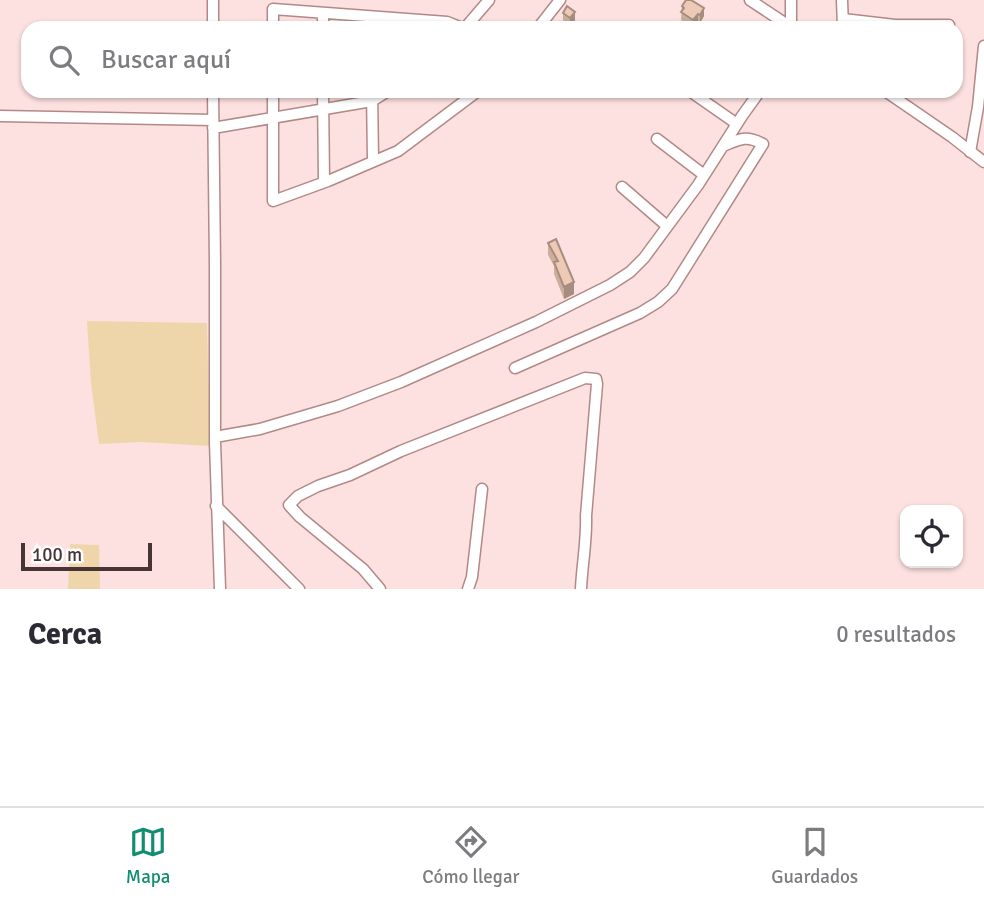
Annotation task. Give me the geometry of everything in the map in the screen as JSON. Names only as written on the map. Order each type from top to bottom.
[{"type":"street","points":[[213,0],[213,21]]},
{"type":"street","points":[[470,21],[489,0]]},
{"type":"street","points":[[543,21],[559,0]]},
{"type":"street","points":[[750,0],[782,21]]},
{"type":"street","points":[[791,0],[792,21]]},
{"type":"street","points":[[842,0],[843,21]]},
{"type":"street","points":[[273,21],[273,9],[323,13],[362,21]]},
{"type":"street","points":[[323,13],[323,21]]},
{"type":"street","points":[[970,152],[984,46]]},
{"type":"street","points":[[213,98],[215,437],[220,589]]},
{"type":"street","points":[[273,98],[273,201],[398,151],[469,98]]},
{"type":"street","points":[[323,98],[324,182]]},
{"type":"street","points":[[0,116],[213,124],[273,118],[365,98]]},
{"type":"street","points":[[372,98],[373,160]]},
{"type":"street","points":[[700,98],[737,124]]},
{"type":"street","points":[[215,437],[260,429],[338,406],[401,382],[536,322],[610,285],[630,272],[643,258],[704,175],[755,98]]},
{"type":"street","points":[[895,98],[984,162]]},
{"type":"street","points":[[515,368],[640,313],[672,289],[763,144],[745,138],[723,146]]},
{"type":"street","points":[[657,139],[704,175]]},
{"type":"street","points":[[622,187],[667,226]]},
{"type":"street","points":[[380,589],[363,569],[300,517],[289,505],[291,502],[318,486],[585,377],[596,379],[597,384],[581,589]]},
{"type":"street","points":[[468,589],[472,577],[482,489]]},
{"type":"street","points":[[216,506],[299,589]]},
{"type":"shaded area","points":[[87,321],[207,323],[210,446],[142,442],[99,444]]},
{"type":"shaded area","points":[[70,544],[99,545],[100,589],[68,589]]},
{"type":"building","points":[[686,0],[704,8],[693,20],[681,12]]},
{"type":"building","points":[[567,6],[575,12],[570,18],[563,13]]},
{"type":"building","points":[[556,239],[574,282],[564,287],[554,262],[558,261],[548,243]]}]
